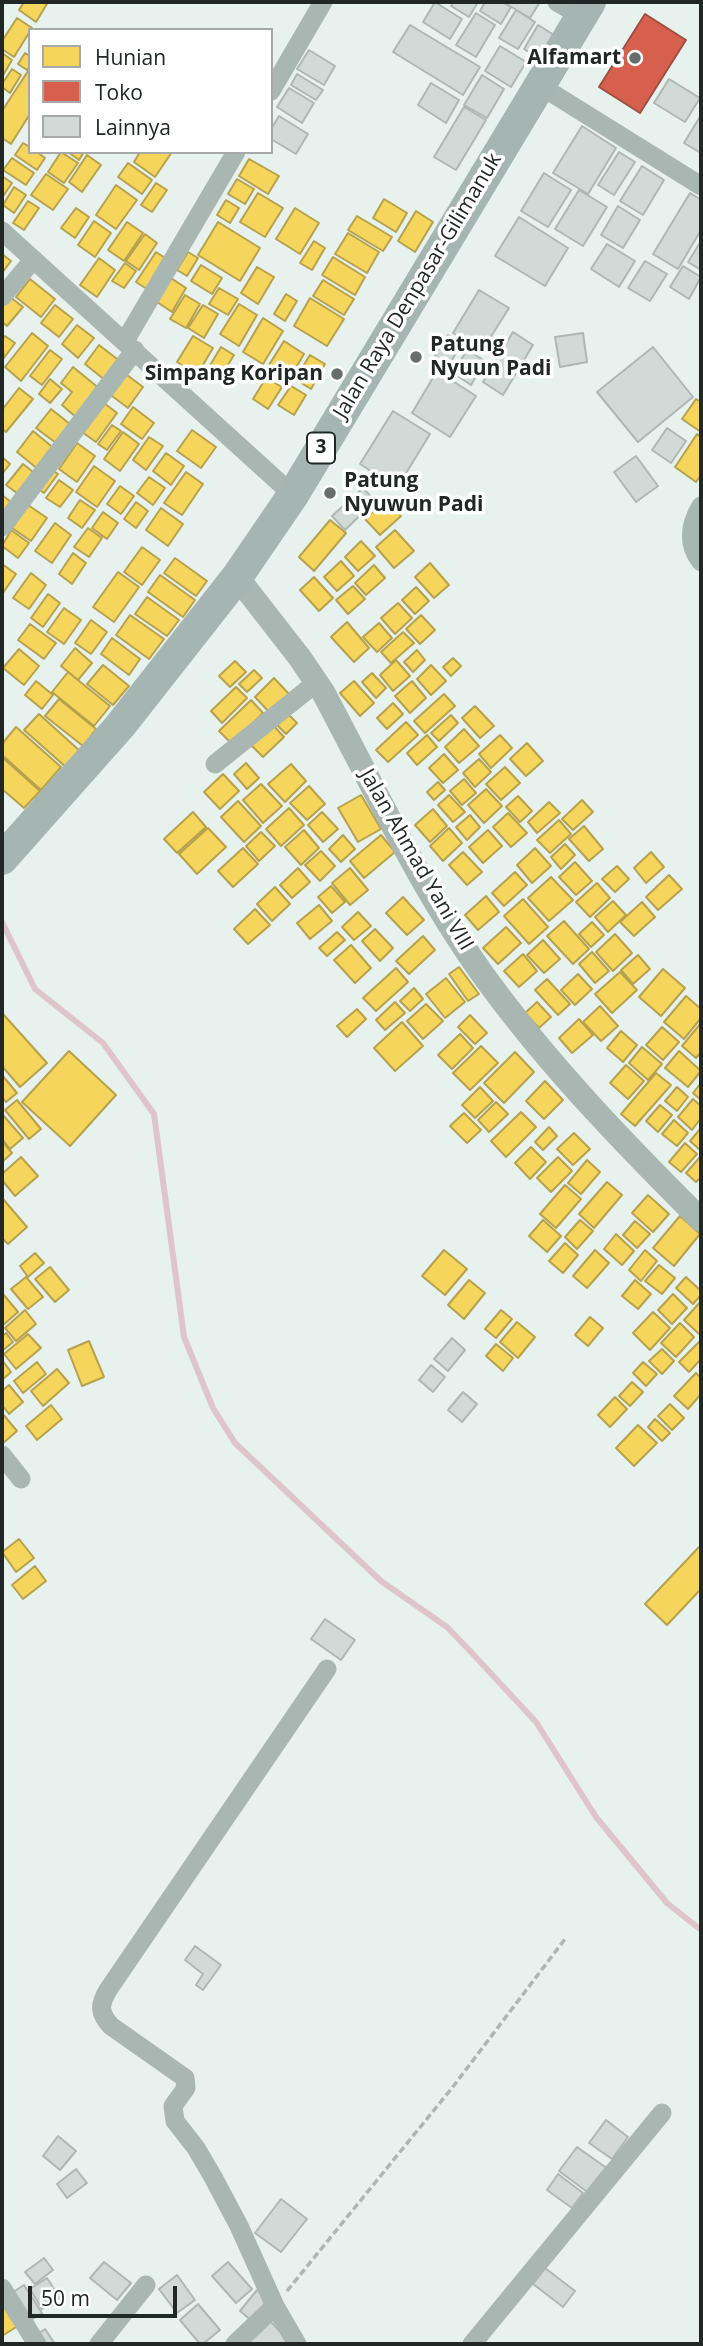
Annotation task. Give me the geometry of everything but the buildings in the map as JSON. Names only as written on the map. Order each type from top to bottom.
[{"type":"highway","name":"Jalan Raya Denpasar-Gilimanuk","points":[[2,859],[120,726],[237,577],[293,495],[539,85],[576,7]]},
{"type":"street","points":[[273,88],[323,2]]},
{"type":"street","points":[[539,85],[701,187]]},
{"type":"street","points":[[2,527],[130,345],[235,154]]},
{"type":"street","points":[[2,231],[293,495]]},
{"type":"street","points":[[2,297],[33,260]]},
{"type":"street","points":[[701,506],[690,533],[692,549],[701,562]]},
{"type":"street","name":"Jalan Ahmad Yani VIII","points":[[237,577],[317,682],[440,910],[491,986],[554,1065],[624,1143],[701,1220]]},
{"type":"street","points":[[215,764],[317,682]]},
{"type":"street","points":[[2,1455],[21,1479]]},
{"type":"street","points":[[297,2344],[275,2306],[239,2226],[213,2177],[196,2148],[175,2121],[173,2106],[186,2088],[185,2078],[111,2026],[103,2017],[100,2008],[108,1990],[327,1670]]},
{"type":"street","points":[[472,2344],[662,2113]]},
{"type":"street","points":[[99,2344],[146,2285]]},
{"type":"street","points":[[2,2288],[37,2344]]},
{"type":"street","points":[[235,2344],[275,2306]]},
{"type":"path","points":[[275,2306],[453,2088],[565,1939]]},
{"type":"waterway","points":[[2,922],[35,989],[103,1043],[154,1114],[184,1337],[213,1408],[235,1443],[381,1581],[447,1627],[471,1652],[536,1722],[596,1817],[667,1903],[701,1930]]},
{"type":"place","name":"Alfamart","points":[[635,58]]},
{"type":"place","name":"Patung Nyuun Padi","points":[[416,357]]},
{"type":"place","name":"Simpang Koripan","points":[[337,374]]},
{"type":"place","name":"Patung Nyuwun Padi","points":[[330,493]]}]
